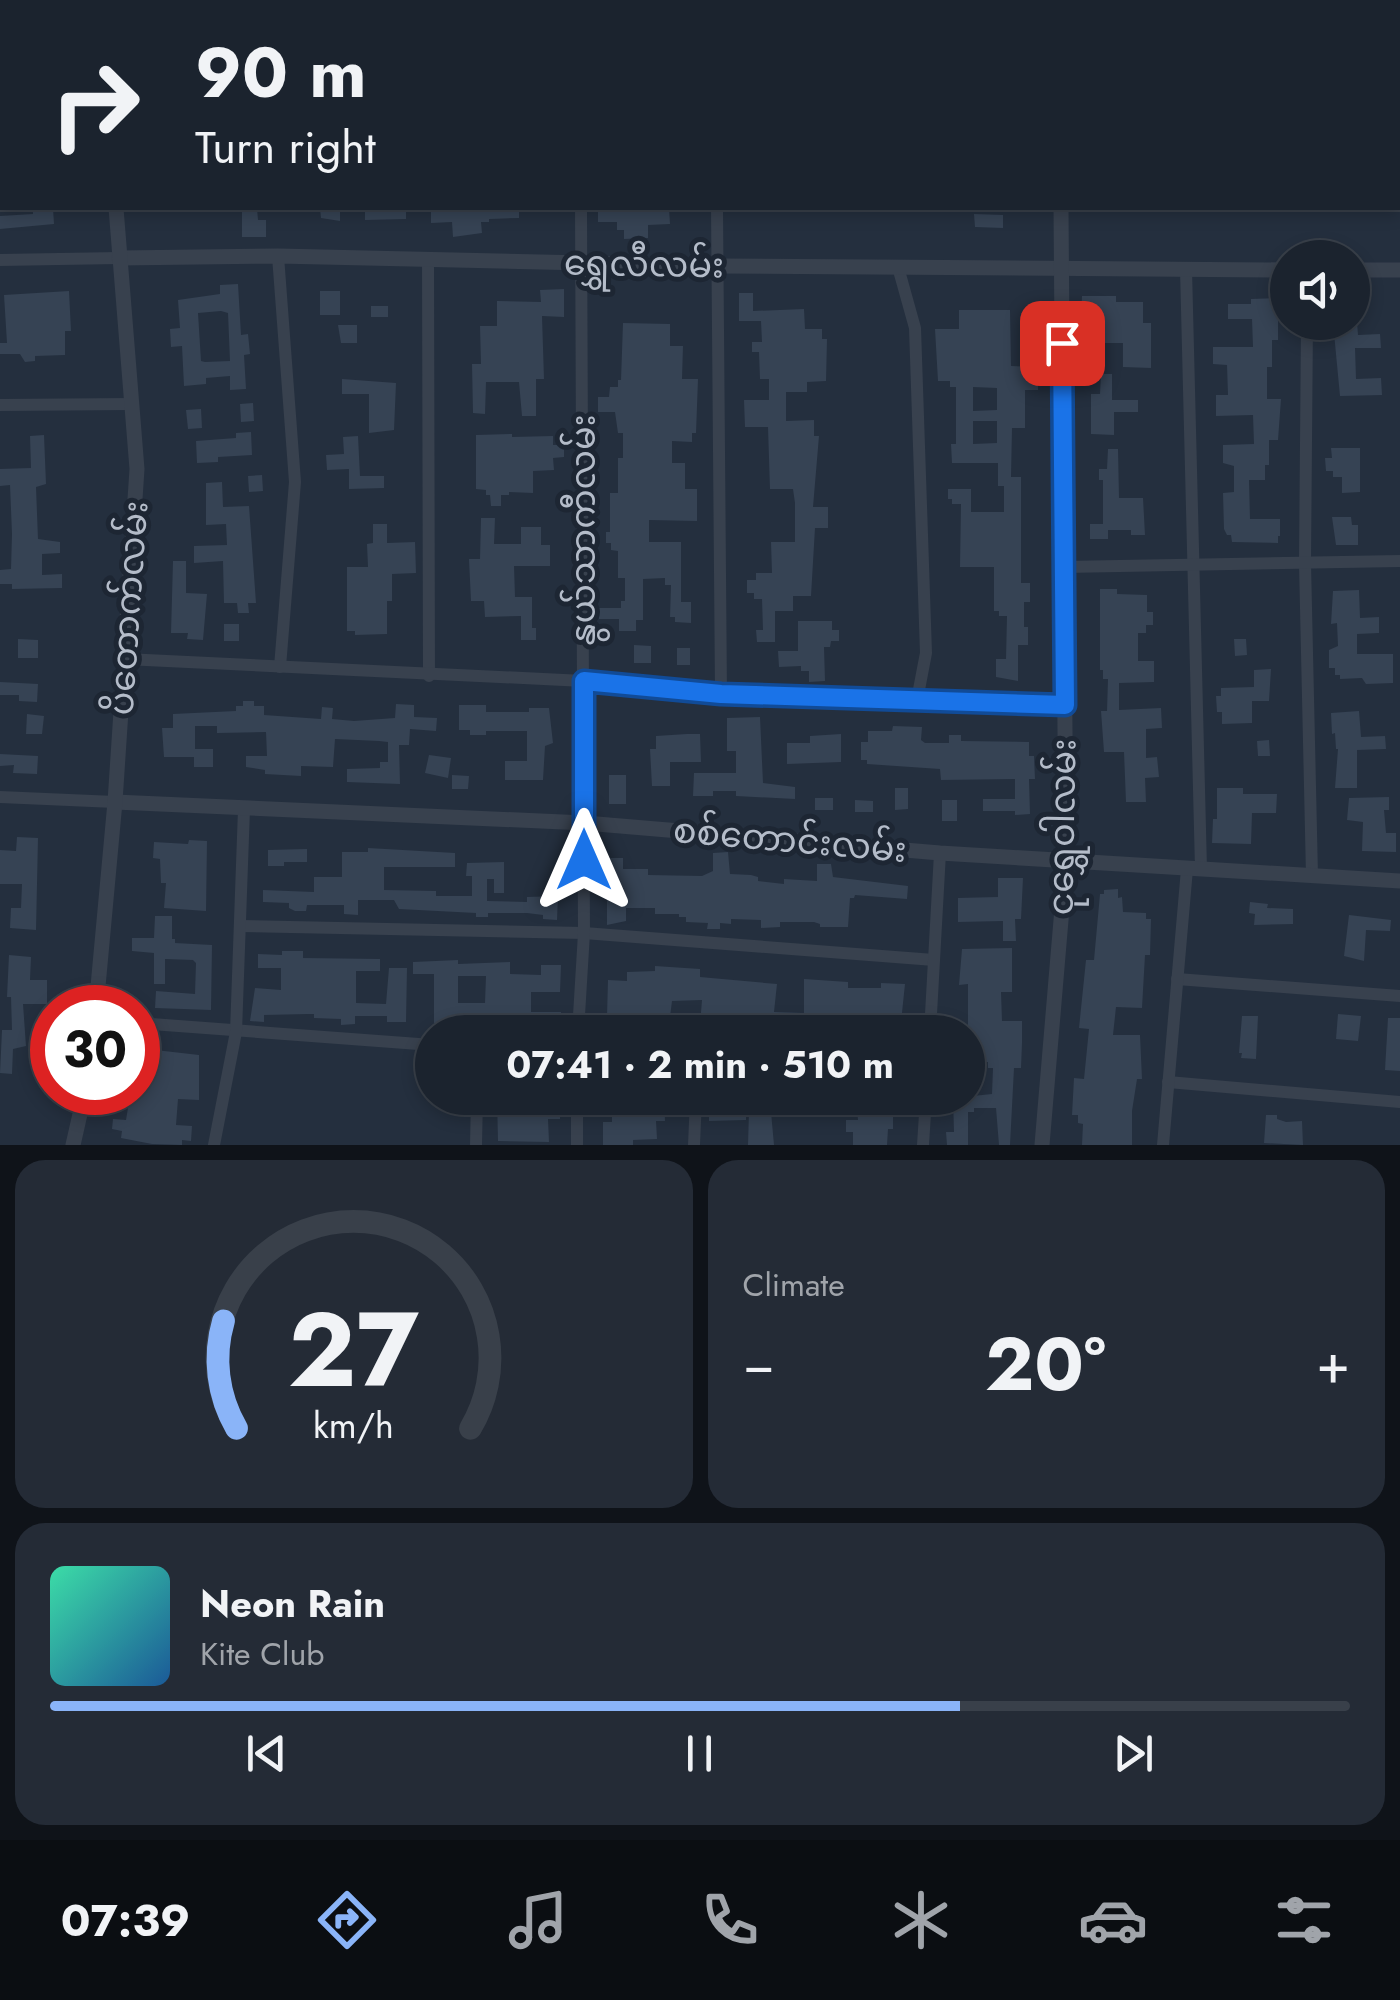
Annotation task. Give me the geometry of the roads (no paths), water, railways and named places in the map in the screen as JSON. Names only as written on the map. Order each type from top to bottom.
[{"type":"street","name":"ပိတောက်လမ်း","points":[[98,985],[115,802],[137,469],[116,210]]},
{"type":"street","name":"နွယ်သာကီလမ်း","points":[[579,1015],[584,932],[581,210]]},
{"type":"street","points":[[716,210],[721,694]]},
{"type":"street","name":"ငုရွှေဝါလမ်း","points":[[1042,1145],[1066,861],[1062,210]]},
{"type":"street","name":"ရွှေလီလမ်း","points":[[0,260],[278,256],[717,266],[1270,270]]},
{"type":"street","points":[[278,256],[295,482],[280,667]]},
{"type":"street","points":[[428,261],[429,676]]},
{"type":"street","points":[[898,267],[915,328],[926,654],[917,700]]},
{"type":"street","points":[[1163,1145],[1177,980],[1194,869],[1186,269]]},
{"type":"street","points":[[1370,270],[1400,270]]},
{"type":"street","points":[[1307,340],[1304,562],[1312,876]]},
{"type":"street","points":[[0,405],[132,404]]},
{"type":"street","points":[[1064,567],[1400,561]]},
{"type":"street","points":[[125,659],[584,681],[721,694],[1065,705]]},
{"type":"street","name":"စစ်တောင်းလမ်း","points":[[0,797],[584,823],[940,852],[1400,882]]},
{"type":"street","points":[[214,1145],[236,1032],[244,809]]},
{"type":"street","points":[[931,1015],[940,852]]},
{"type":"street","points":[[240,926],[584,932],[934,960]]},
{"type":"street","points":[[1177,980],[1400,996]]},
{"type":"street","points":[[160,1025],[415,1044]]},
{"type":"street","points":[[1168,1082],[1400,1102]]},
{"type":"street","points":[[73,1145],[80,1115]]},
{"type":"street","points":[[476,1145],[477,1115]]},
{"type":"street","points":[[577,1115],[577,1145]]},
{"type":"street","points":[[694,1145],[695,1115]]},
{"type":"street","points":[[923,1145],[925,1115]]}]
